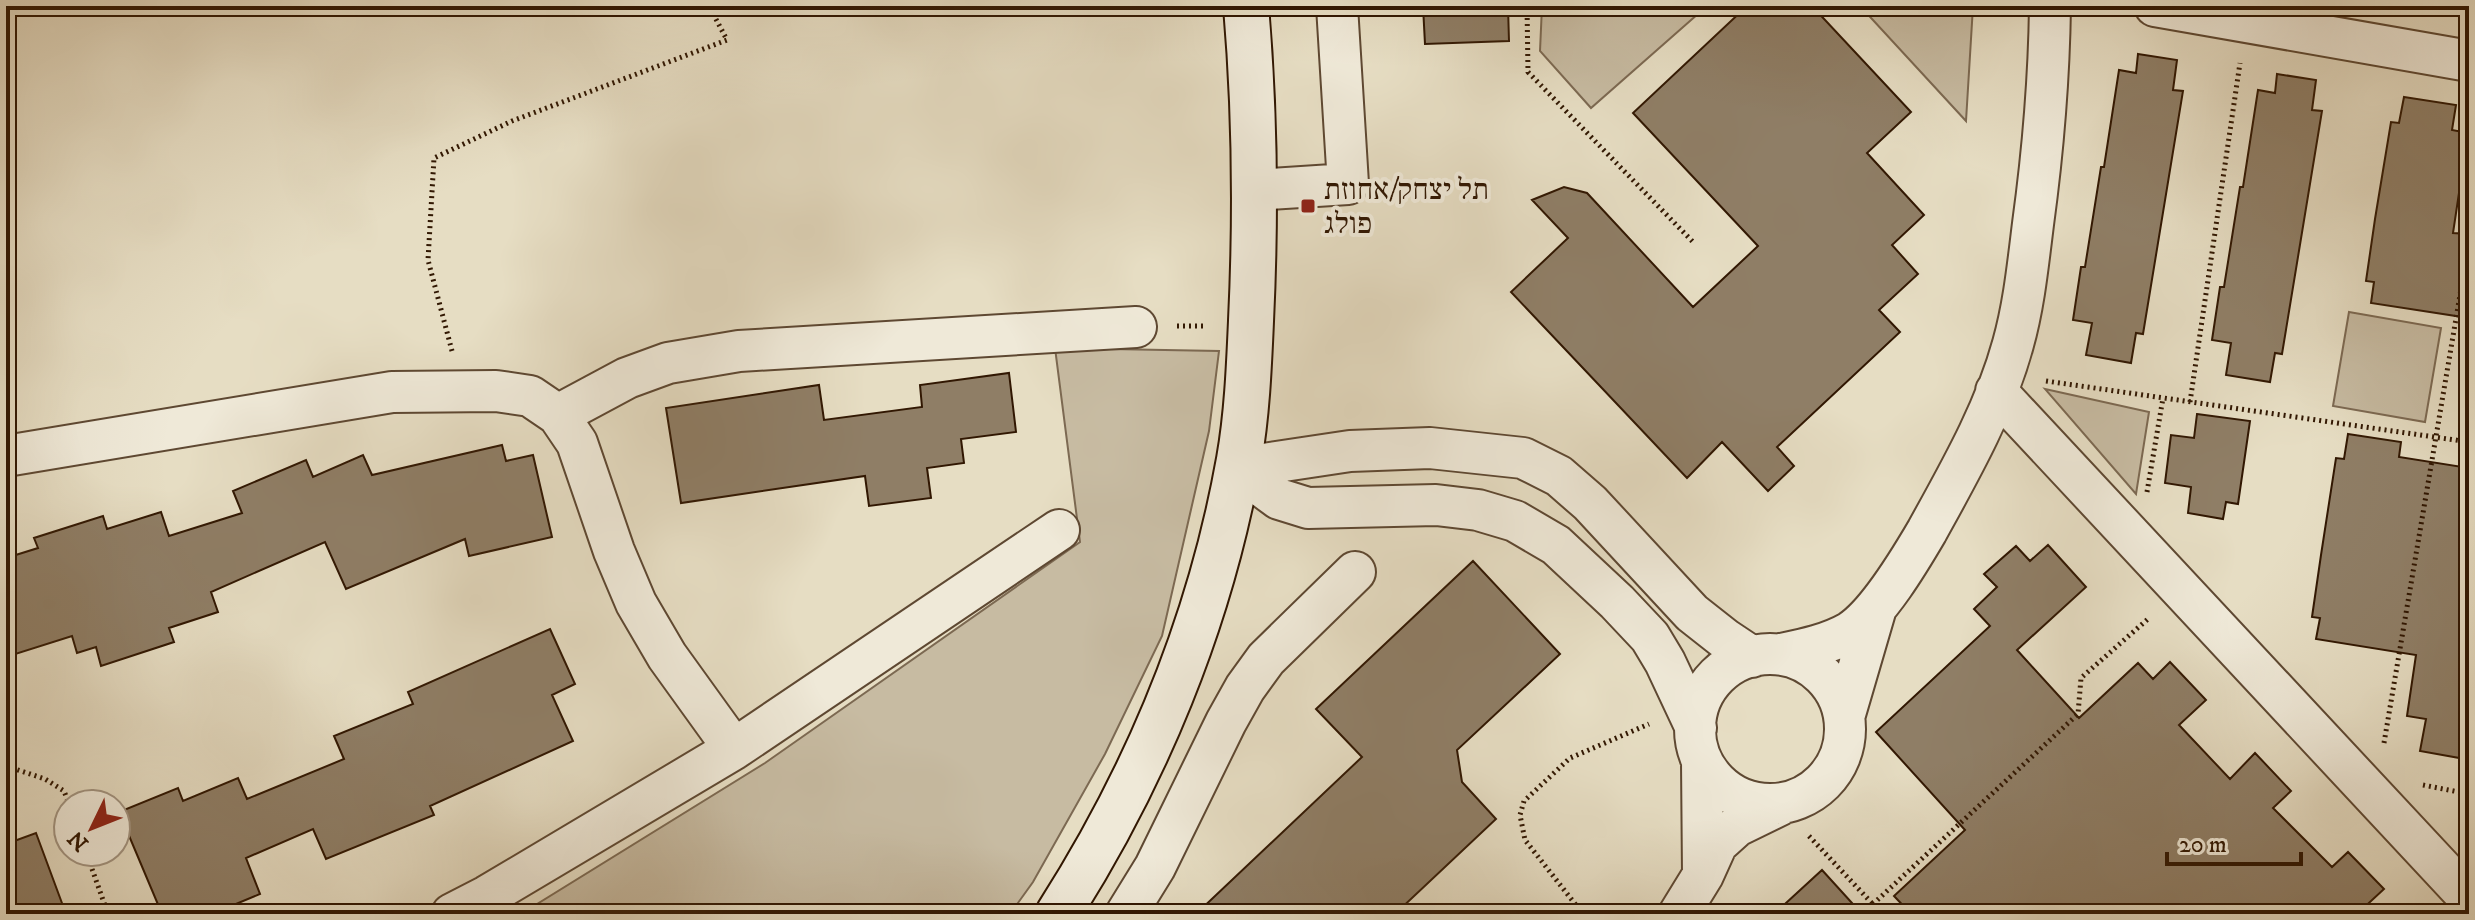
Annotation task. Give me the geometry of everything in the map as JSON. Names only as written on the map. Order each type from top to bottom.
[{"type":"street","points":[[1058,914],[1091,862],[1129,788],[1192,643],[1219,553],[1237,468],[1249,364],[1253,190],[1246,6]]},
{"type":"street","points":[[1253,190],[1348,184],[1337,6]]},
{"type":"street","points":[[1703,875],[1695,733],[1702,697],[1711,682],[1740,660],[1822,645],[1852,631],[1876,608],[1919,545],[1987,417],[2013,344],[2026,286],[2049,77],[2050,6]]},
{"type":"street","points":[[2155,6],[2469,61]]},
{"type":"street","points":[[558,415],[627,378],[668,363],[739,351],[1136,327]]},
{"type":"street","points":[[1999,383],[2138,544],[2469,898]]},
{"type":"street","points":[[6,456],[392,392],[496,391],[530,396],[558,415],[577,443],[614,551],[636,603],[667,656],[734,749]]},
{"type":"street","points":[[1237,468],[1350,451],[1416,449],[1523,458],[1559,476],[1590,503],[1692,613],[1766,656],[1801,661],[1819,671],[1835,691],[1845,714]]},
{"type":"street","points":[[1237,468],[1279,499],[1308,508],[1436,505],[1478,510],[1515,521],[1556,545],[1650,637],[1665,662],[1715,781],[1732,795],[1755,804],[1780,805]]},
{"type":"street","points":[[452,914],[734,749],[1059,530]]},
{"type":"street","points":[[1126,914],[1155,867],[1245,688],[1266,659],[1355,572]]},
{"type":"street","points":[[1679,914],[1703,875],[1717,844],[1737,826],[1804,797],[1824,783],[1838,763],[1845,739],[1845,714],[1876,608]]},
{"type":"path","points":[[462,391],[428,260],[434,158],[512,121],[727,40],[709,6]]},
{"type":"path","points":[[1527,6],[1528,72],[1693,242]]},
{"type":"path","points":[[2190,402],[2246,22]]},
{"type":"path","points":[[2383,744],[2469,242]]},
{"type":"path","points":[[1999,383],[2163,398],[2469,442]]},
{"type":"path","points":[[2138,544],[2163,398]]},
{"type":"path","points":[[1873,904],[2078,714],[2081,678],[2181,590]]},
{"type":"path","points":[[1583,914],[1525,840],[1520,815],[1524,801],[1570,758],[1695,733]]},
{"type":"path","points":[[6,766],[45,779],[59,788]]},
{"type":"path","points":[[1780,805],[1882,914]]},
{"type":"path","points":[[92,868],[108,914]]},
{"type":"shaded area","points":[[1542,6],[1707,6],[1591,108],[1540,51]]},
{"type":"shaded area","points":[[1860,6],[1973,6],[1966,121]]},
{"type":"shaded area","points":[[2349,312],[2441,328],[2425,422],[2333,406]]},
{"type":"shaded area","points":[[1055,348],[1219,351],[1209,431],[1162,636],[1105,754],[1033,882],[1010,914],[521,914],[765,763],[1080,542]]},
{"type":"shaded area","points":[[2045,389],[2149,412],[2136,494]]},
{"type":"building","points":[[1423,6],[1508,6],[1509,41],[1425,44]]},
{"type":"building","points":[[1747,6],[1812,6],[1911,112],[1867,153],[1924,215],[1892,245],[1918,274],[1879,310],[1900,332],[1777,447],[1794,466],[1768,491],[1722,442],[1687,478],[1511,292],[1568,238],[1532,200],[1564,187],[1587,193],[1693,307],[1758,246],[1633,113]]},
{"type":"building","points":[[2138,54],[2177,60],[2173,90],[2183,91],[2143,334],[2136,333],[2131,363],[2086,355],[2092,323],[2073,320],[2101,167],[2104,167],[2119,70],[2136,73]]},
{"type":"building","points":[[2277,74],[2316,80],[2312,110],[2322,111],[2282,354],[2275,353],[2270,382],[2226,375],[2231,343],[2212,340],[2240,187],[2243,187],[2258,90],[2275,93]]},
{"type":"building","points":[[2404,97],[2456,105],[2452,130],[2468,133],[2453,233],[2469,234],[2469,318],[2371,303],[2374,282],[2366,281],[2375,219],[2391,122],[2399,123]]},
{"type":"building","points":[[1009,373],[1016,432],[961,439],[964,463],[927,468],[931,498],[869,506],[865,476],[681,503],[666,408],[819,385],[824,420],[922,407],[920,385]]},
{"type":"building","points":[[2197,414],[2250,421],[2238,504],[2226,502],[2223,519],[2188,513],[2191,487],[2165,483],[2171,435],[2194,438]]},
{"type":"building","points":[[2348,434],[2401,442],[2399,457],[2469,468],[2469,731],[2465,759],[2420,751],[2426,719],[2407,716],[2416,655],[2316,639],[2320,618],[2312,617],[2336,458],[2344,459]]},
{"type":"building","points":[[502,445],[506,461],[533,455],[552,537],[469,556],[465,539],[346,589],[325,542],[211,592],[218,612],[169,628],[174,642],[101,666],[96,647],[77,653],[72,636],[6,657],[6,558],[38,548],[34,538],[103,516],[107,529],[161,512],[169,536],[242,513],[233,491],[306,460],[313,477],[363,455],[372,475]]},
{"type":"building","points":[[2048,545],[2086,587],[2017,650],[2079,718],[2138,663],[2153,679],[2170,662],[2206,700],[2179,725],[2230,779],[2255,753],[2291,791],[2273,808],[2332,867],[2348,852],[2384,889],[2357,914],[1911,914],[1894,896],[1965,830],[1876,732],[1990,626],[1974,609],[1997,587],[1984,574],[2016,546],[2030,561]]},
{"type":"building","points":[[1473,561],[1560,654],[1457,750],[1462,782],[1496,819],[1395,914],[1196,914],[1362,757],[1316,709]]},
{"type":"building","points":[[550,629],[575,684],[552,695],[573,741],[430,806],[434,815],[326,859],[313,829],[246,858],[260,894],[212,914],[162,914],[132,843],[132,807],[178,788],[183,801],[238,778],[247,799],[344,759],[334,736],[413,704],[408,692]]},
{"type":"building","points":[[36,833],[66,914],[6,914],[6,844]]},
{"type":"building","points":[[1822,870],[1862,914],[1774,914]]},
{"type":"place","name":"תל יצחק/אחוזת פולג","points":[[1308,206]]}]
